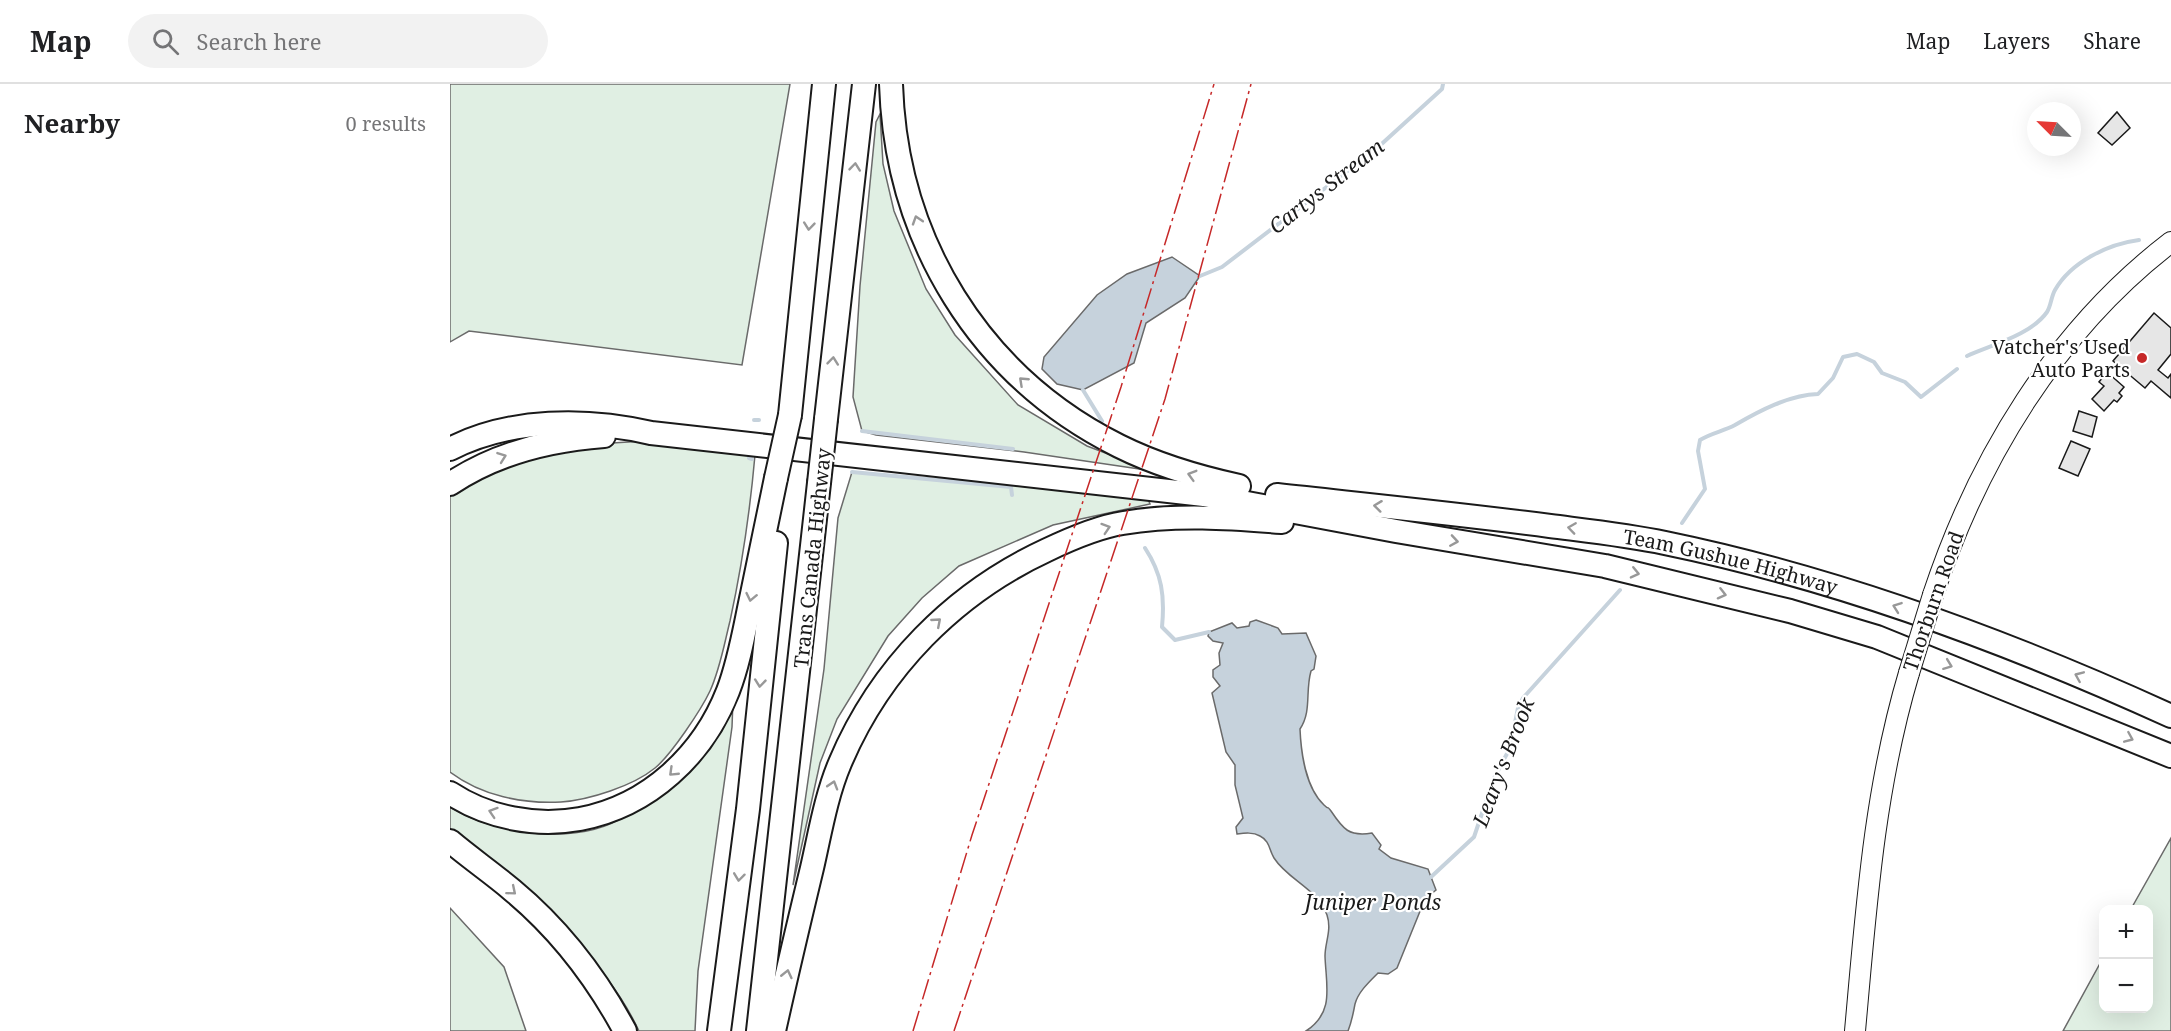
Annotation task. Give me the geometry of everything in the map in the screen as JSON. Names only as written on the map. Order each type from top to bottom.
[{"type":"highway","name":"Trans Canada Highway","points":[[719,1031],[748,809],[780,478],[790,415],[824,84]]},
{"type":"highway","name":"Trans Canada Highway","points":[[758,1031],[864,84]]},
{"type":"highway","points":[[891,84],[902,168],[920,228],[941,276],[971,325],[1003,363],[1060,411],[1120,447],[1176,470],[1269,494]]},
{"type":"highway","points":[[450,448],[500,431],[554,424],[599,424],[651,433],[1204,495],[1396,531]]},
{"type":"highway","points":[[450,484],[486,463],[533,447],[590,437],[651,433]]},
{"type":"highway","points":[[450,793],[471,805],[512,818],[532,821],[572,820],[623,806],[664,781],[679,767],[708,731],[728,691],[740,650],[780,478]]},
{"type":"highway","points":[[1204,495],[1269,494]]},
{"type":"highway","name":"Team Gushue Highway","points":[[1269,494],[1630,536],[1712,554],[1792,574],[1896,606],[2002,644],[2171,716]]},
{"type":"highway","points":[[774,1031],[823,819],[840,764],[862,718],[892,671],[929,630],[971,593],[1031,557],[1068,540],[1122,523],[1176,518],[1232,518],[1396,531]]},
{"type":"highway","name":"Team Gushue Highway","points":[[1396,531],[1605,566],[1790,611],[1877,637],[2171,756]]},
{"type":"highway","points":[[450,842],[513,891],[558,933],[597,984],[625,1031]]},
{"type":"main road","name":"Thorburn Road","points":[[1855,1031],[1875,822],[1888,751],[1933,595],[1966,506],[2020,408],[2086,322],[2171,242]]},
{"type":"green space","points":[[450,84],[790,84],[742,365],[469,331],[450,342]]},
{"type":"green space","points":[[880,114],[883,164],[894,211],[926,289],[955,335],[1018,405],[1087,446],[1153,471],[1024,452],[876,435],[862,431],[853,397],[860,286],[876,122]]},
{"type":"green space","points":[[645,441],[755,455],[738,580],[721,657],[710,691],[685,732],[662,762],[646,775],[610,791],[561,802],[532,802],[489,793],[462,780],[450,772],[450,487],[466,475],[579,445]]},
{"type":"green space","points":[[852,472],[974,482],[978,480],[1127,496],[1148,499],[1150,504],[1053,525],[959,566],[922,598],[888,636],[837,719],[820,763],[793,885],[824,669],[838,518]]},
{"type":"green space","points":[[733,700],[732,727],[698,971],[695,1031],[639,1031],[602,972],[580,947],[530,899],[450,833],[450,807],[490,825],[538,834],[586,831],[608,825],[635,808]]},
{"type":"green space","points":[[2171,838],[2171,1031],[2063,1031],[2099,965],[2099,1013],[2153,1013],[2153,905],[2133,905]]},
{"type":"green space","points":[[450,908],[504,967],[526,1031],[450,1031]]},
{"type":"water","points":[[1172,257],[1200,276],[1185,298],[1146,323],[1134,363],[1083,390],[1057,384],[1042,369],[1044,357],[1097,295],[1127,274]]},
{"type":"water","name":"Juniper Ponds","points":[[1256,620],[1278,628],[1282,634],[1306,633],[1316,656],[1314,669],[1309,679],[1306,715],[1300,729],[1306,770],[1318,798],[1347,830],[1358,834],[1372,833],[1381,845],[1379,849],[1391,858],[1428,869],[1436,890],[1425,899],[1397,968],[1388,974],[1378,973],[1359,995],[1348,1031],[1306,1031],[1321,1015],[1327,998],[1325,956],[1329,926],[1323,906],[1310,891],[1280,866],[1263,838],[1252,833],[1237,834],[1236,827],[1243,818],[1235,785],[1235,765],[1226,752],[1212,693],[1220,686],[1213,677],[1213,670],[1220,665],[1219,653],[1223,643],[1213,641],[1208,636],[1209,632],[1232,623],[1237,628],[1249,626],[1250,622]]},
{"type":"building","points":[[2117,112],[2130,128],[2112,145],[2098,133]]},
{"type":"building","name":"Vatcher's Used Auto Parts","points":[[2154,313],[2171,328],[2171,354],[2158,370],[2168,378],[2171,374],[2171,398],[2151,381],[2145,388],[2113,361]]},
{"type":"building","points":[[2107,372],[2124,387],[2119,393],[2122,396],[2117,402],[2114,400],[2104,411],[2092,399],[2104,386],[2099,382]]},
{"type":"building","points":[[2079,411],[2097,417],[2092,437],[2073,431]]},
{"type":"building","points":[[2071,441],[2090,449],[2078,476],[2059,468]]},
{"type":"waterway","name":"Cartys Stream","points":[[1200,276],[1222,267],[1375,150],[1442,89],[1443,84]]},
{"type":"waterway","name":"Leary's Brook","points":[[1967,356],[2010,339],[2040,320],[2047,312],[2062,280],[2080,263],[2103,250],[2139,240]]},
{"type":"waterway","name":"Leary's Brook","points":[[1682,523],[1705,489],[1698,451],[1700,440],[1775,405],[1796,397],[1818,394],[1833,378],[1843,357],[1857,354],[1874,362],[1882,373],[1905,382],[1921,397],[1957,369]]},
{"type":"waterway","name":"Cartys Stream","points":[[1083,390],[1102,421]]},
{"type":"waterway","points":[[754,420],[759,420]]},
{"type":"waterway","points":[[862,431],[1013,449]]},
{"type":"waterway","points":[[852,472],[1011,487],[1012,495]]},
{"type":"waterway","name":"Cartys Stream","points":[[1145,548],[1159,576],[1163,605],[1162,627],[1175,640],[1209,632]]},
{"type":"waterway","name":"Leary's Brook","points":[[1431,877],[1474,837],[1494,778],[1510,748],[1518,708],[1523,698],[1620,590]]},
{"type":"power","points":[[913,1031],[972,835],[1121,387],[1214,84]]},
{"type":"power","points":[[954,1031],[1165,399],[1251,84]]},
{"type":"place","name":"Vatcher's Used Auto Parts","points":[[2142,358]]}]
